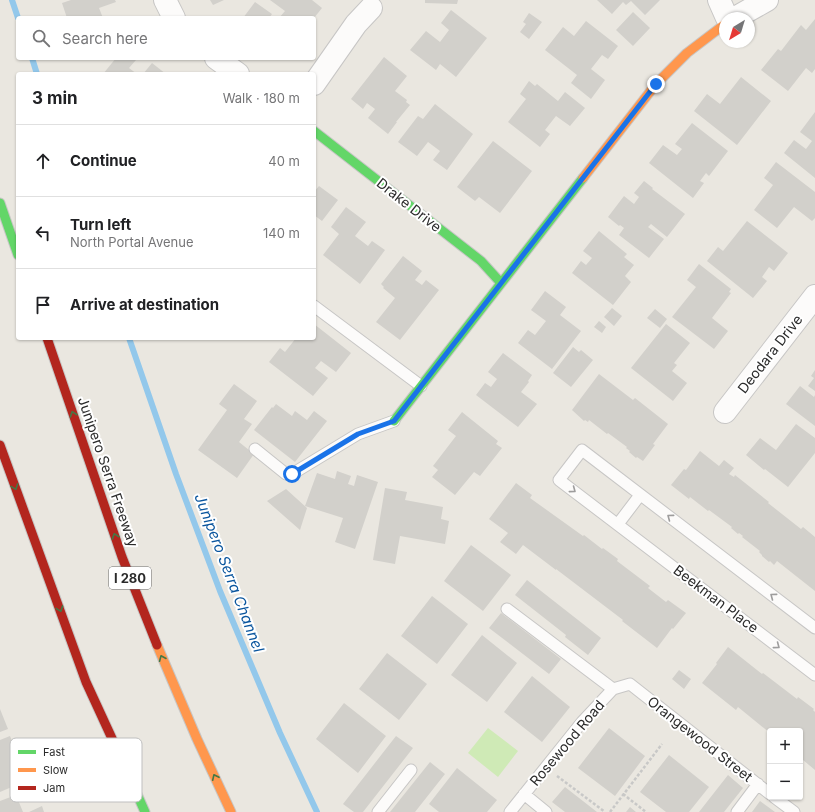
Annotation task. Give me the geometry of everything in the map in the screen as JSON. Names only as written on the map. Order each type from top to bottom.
[{"type":"main road","points":[[394,421],[656,84],[687,53],[719,29]]},
{"type":"main road","name":"Drake Drive","points":[[316,133],[481,261],[501,283]]},
{"type":"main road","points":[[0,203],[16,249]]},
{"type":"main road","name":"Junipero Serra Freeway","points":[[47,340],[122,557],[158,649],[231,812]]},
{"type":"main road","points":[[0,444],[86,682],[111,738]]},
{"type":"main road","points":[[140,802],[145,812]]},
{"type":"street","points":[[165,0],[173,16]]},
{"type":"street","points":[[719,0],[724,12]]},
{"type":"street","points":[[746,12],[767,0]]},
{"type":"street","points":[[316,81],[356,24],[371,8]]},
{"type":"street","points":[[219,60],[235,72]]},
{"type":"street","name":"Deodara Drive","points":[[725,412],[815,296]]},
{"type":"lane","points":[[316,307],[421,386]]},
{"type":"lane","points":[[255,449],[286,474],[292,474],[358,434],[394,421]]},
{"type":"lane","name":"Beekman Place","points":[[815,628],[582,450],[559,480],[815,675]]},
{"type":"lane","points":[[618,524],[640,495]]},
{"type":"lane","points":[[507,609],[613,689]]},
{"type":"lane","name":"Rosewood Road","points":[[510,812],[582,722],[613,689],[630,684]]},
{"type":"lane","name":"Orangewood Street","points":[[630,684],[767,792]]},
{"type":"lane","points":[[378,812],[411,770]]},
{"type":"lane","points":[[737,812],[758,784]]},
{"type":"lane","points":[[524,794],[546,812]]},
{"type":"lane","points":[[778,800],[794,812]]},
{"type":"path","points":[[610,812],[662,744]]},
{"type":"path","points":[[546,767],[605,812]]},
{"type":"path","points":[[623,794],[646,812]]},
{"type":"green space","points":[[488,728],[518,751],[498,777],[468,753]]},
{"type":"building","points":[[71,0],[115,0],[116,2],[99,8],[102,16],[66,16],[62,3]]},
{"type":"building","points":[[210,0],[224,0],[213,5]]},
{"type":"building","points":[[270,0],[312,0],[322,8],[316,16],[281,16],[285,11]]},
{"type":"building","points":[[425,0],[458,0],[457,4],[425,3]]},
{"type":"building","points":[[597,0],[660,0],[645,15],[631,1],[626,5],[623,2],[612,14]]},
{"type":"building","points":[[255,2],[272,14],[270,16],[244,16]]},
{"type":"building","points":[[451,10],[487,38],[456,77],[440,64],[436,70],[410,50],[426,31],[440,42],[449,30],[441,23]]},
{"type":"building","points":[[633,12],[650,28],[633,46],[616,30]]},
{"type":"building","points":[[529,13],[542,22],[529,39],[520,32],[526,24],[523,22]]},
{"type":"building","points":[[815,19],[815,69],[812,73],[806,68],[788,91],[761,70],[778,49],[781,51],[801,25],[806,30]]},
{"type":"building","points":[[586,21],[618,46],[608,59],[602,55],[591,69],[605,80],[591,99],[571,83],[577,75],[545,50],[563,27],[574,36]]},
{"type":"building","points":[[384,57],[407,76],[395,91],[407,100],[406,102],[410,105],[388,134],[368,118],[375,109],[367,103],[363,109],[351,99]]},
{"type":"building","points":[[114,60],[136,60],[129,68],[134,72],[105,72]]},
{"type":"building","points":[[152,63],[163,72],[145,72]]},
{"type":"building","points":[[741,77],[771,101],[737,145],[694,111],[707,94],[720,104]]},
{"type":"building","points":[[529,81],[535,86],[537,84],[558,101],[565,92],[585,108],[570,126],[556,116],[545,130],[550,134],[540,147],[508,122],[526,99],[520,94]]},
{"type":"building","points":[[435,104],[473,134],[447,170],[433,160],[440,151],[428,142],[417,156],[398,142],[418,116],[423,119]]},
{"type":"building","points":[[815,112],[815,178],[784,153],[794,140],[806,149],[812,141],[800,132]]},
{"type":"building","points":[[692,123],[728,151],[709,176],[706,173],[700,181],[704,183],[693,198],[649,163],[663,145],[677,155],[682,149],[675,144]]},
{"type":"building","points":[[493,141],[532,171],[500,213],[479,197],[475,201],[457,187]]},
{"type":"building","points":[[776,162],[815,192],[815,218],[812,221],[794,207],[777,228],[754,210],[773,185],[764,178]]},
{"type":"building","points":[[644,181],[653,188],[652,189],[685,214],[667,237],[651,224],[648,227],[664,239],[649,258],[619,235],[624,228],[608,217],[624,196],[634,204],[639,197],[634,193]]},
{"type":"building","points":[[319,186],[338,200],[322,221],[316,216],[316,190]]},
{"type":"building","points":[[346,207],[366,222],[355,236],[368,246],[372,241],[385,250],[360,284],[323,255],[339,234],[331,227]]},
{"type":"building","points":[[747,221],[788,253],[774,271],[769,267],[762,277],[767,281],[753,298],[707,261],[718,247],[723,251]]},
{"type":"building","points":[[599,231],[627,254],[624,257],[634,265],[625,276],[631,282],[613,305],[572,273],[581,261],[586,265],[592,258],[583,251]]},
{"type":"building","points":[[403,256],[422,271],[415,280],[422,285],[426,280],[439,290],[400,340],[376,322],[395,298],[383,288],[384,287],[381,284]]},
{"type":"building","points":[[699,264],[731,289],[729,292],[731,293],[712,318],[728,331],[714,349],[672,317],[696,287],[687,280]]},
{"type":"building","points":[[545,291],[566,307],[560,315],[581,331],[552,369],[518,343],[528,330],[535,335],[546,321],[531,310]]},
{"type":"building","points":[[612,308],[622,316],[614,326],[604,317]]},
{"type":"building","points":[[655,309],[667,319],[660,328],[647,318]]},
{"type":"building","points":[[599,321],[606,327],[602,333],[594,327]]},
{"type":"building","points":[[666,324],[690,343],[674,363],[677,365],[672,371],[687,383],[673,401],[631,368]]},
{"type":"building","points":[[316,326],[351,353],[336,372],[321,361],[315,368],[328,378],[313,396],[269,362],[280,348],[285,352],[294,340],[316,340]]},
{"type":"building","points":[[573,347],[579,352],[581,350],[593,360],[571,387],[553,373]]},
{"type":"building","points":[[503,353],[532,375],[528,381],[529,382],[521,392],[537,404],[518,427],[476,395],[485,383],[491,387],[497,379],[488,372]]},
{"type":"building","points":[[815,370],[815,391],[808,386],[814,378],[811,376]]},
{"type":"building","points":[[599,374],[633,400],[635,398],[668,424],[653,444],[655,445],[643,461],[637,457],[636,458],[629,452],[630,451],[626,448],[627,447],[608,433],[607,434],[589,420],[588,422],[585,420],[584,421],[572,410]]},
{"type":"building","points":[[234,384],[257,401],[244,419],[252,424],[239,442],[254,454],[237,478],[198,450],[227,410],[219,404]]},
{"type":"building","points":[[800,386],[814,397],[815,395],[815,426],[786,404]]},
{"type":"building","points":[[276,404],[292,416],[295,411],[307,420],[314,411],[327,421],[295,462],[254,430]]},
{"type":"building","points":[[462,412],[498,441],[496,444],[502,448],[480,476],[474,472],[455,495],[432,477],[438,470],[433,466],[456,436],[448,430]]},
{"type":"building","points":[[796,424],[815,438],[815,453],[788,487],[746,455],[760,438],[776,450]]},
{"type":"building","points":[[700,451],[719,466],[724,460],[734,468],[729,474],[734,477],[735,475],[801,529],[803,527],[815,537],[815,591],[777,561],[774,565],[770,561],[769,562],[762,556],[759,552],[760,551],[731,528],[732,527],[690,497],[689,499],[671,485],[684,469],[686,470]]},
{"type":"building","points":[[337,471],[351,476],[348,484],[354,486],[357,475],[378,482],[355,549],[335,542],[343,518],[305,506],[317,473],[335,479]]},
{"type":"building","points":[[516,483],[532,495],[530,498],[618,559],[617,561],[650,586],[648,588],[666,602],[668,600],[686,613],[673,629],[672,628],[657,648],[622,621],[623,620],[523,545],[516,554],[500,542],[508,533],[489,519]]},
{"type":"building","points":[[385,488],[407,492],[405,500],[443,507],[441,519],[449,521],[445,544],[400,536],[395,564],[373,560]]},
{"type":"building","points":[[286,489],[307,508],[300,530],[267,501]]},
{"type":"building","points":[[471,545],[511,575],[483,611],[444,581]]},
{"type":"building","points":[[527,580],[601,638],[588,655],[565,637],[566,635],[515,595]]},
{"type":"building","points":[[432,596],[468,624],[437,664],[401,636]]},
{"type":"building","points":[[501,613],[561,659],[549,674],[489,628]]},
{"type":"building","points":[[482,635],[517,663],[487,702],[451,675]]},
{"type":"building","points":[[728,647],[762,674],[763,673],[797,699],[798,697],[814,709],[815,770],[803,760],[803,728],[767,728],[767,731],[738,707],[736,710],[702,683],[717,664],[716,663]]},
{"type":"building","points":[[387,653],[427,684],[399,720],[359,689]]},
{"type":"building","points":[[679,670],[691,679],[684,689],[672,679]]},
{"type":"building","points":[[532,676],[570,707],[542,742],[504,712]]},
{"type":"building","points":[[344,703],[386,736],[358,773],[316,739]]},
{"type":"building","points":[[0,709],[8,729],[0,732]]},
{"type":"building","points":[[609,728],[645,756],[615,796],[578,768]]},
{"type":"building","points":[[10,736],[11,738],[10,788],[0,792],[0,740]]},
{"type":"building","points":[[396,736],[413,748],[363,812],[354,812],[343,804]]},
{"type":"building","points":[[669,755],[709,787],[689,812],[666,812],[640,792]]},
{"type":"building","points":[[430,762],[445,774],[415,812],[390,812]]},
{"type":"building","points":[[457,768],[497,800],[487,812],[439,812],[429,804]]},
{"type":"building","points":[[728,775],[743,788],[724,812],[699,812]]},
{"type":"building","points":[[565,787],[597,812],[565,812],[552,802]]},
{"type":"building","points":[[10,797],[10,802],[19,802],[23,812],[0,812],[0,801]]},
{"type":"building","points":[[760,801],[775,812],[752,812]]},
{"type":"building","points":[[42,806],[44,812],[29,812]]},
{"type":"building","points":[[630,807],[636,812],[626,812]]},
{"type":"waterway","name":"Junipero Serra Channel","points":[[12,0],[17,16]]},
{"type":"waterway","name":"Junipero Serra Channel","points":[[33,60],[36,72]]},
{"type":"waterway","name":"Junipero Serra Channel","points":[[130,340],[176,474],[220,591],[280,733],[317,812]]},
{"type":"traffic: fast","points":[[316,133],[481,261],[501,283]]},
{"type":"traffic: fast","points":[[394,421],[583,178]]},
{"type":"traffic: fast","points":[[0,203],[16,249]]},
{"type":"traffic: fast","points":[[141,802],[145,812]]},
{"type":"traffic: slow","points":[[583,178],[656,84],[687,53],[719,29]]},
{"type":"traffic: slow","points":[[157,645],[197,739],[231,812]]},
{"type":"traffic: jam","points":[[48,340],[122,557],[157,645]]},
{"type":"traffic: jam","points":[[0,445],[86,682],[112,738]]},
{"type":"route","points":[[292,474],[358,434],[394,421],[656,84]]}]
